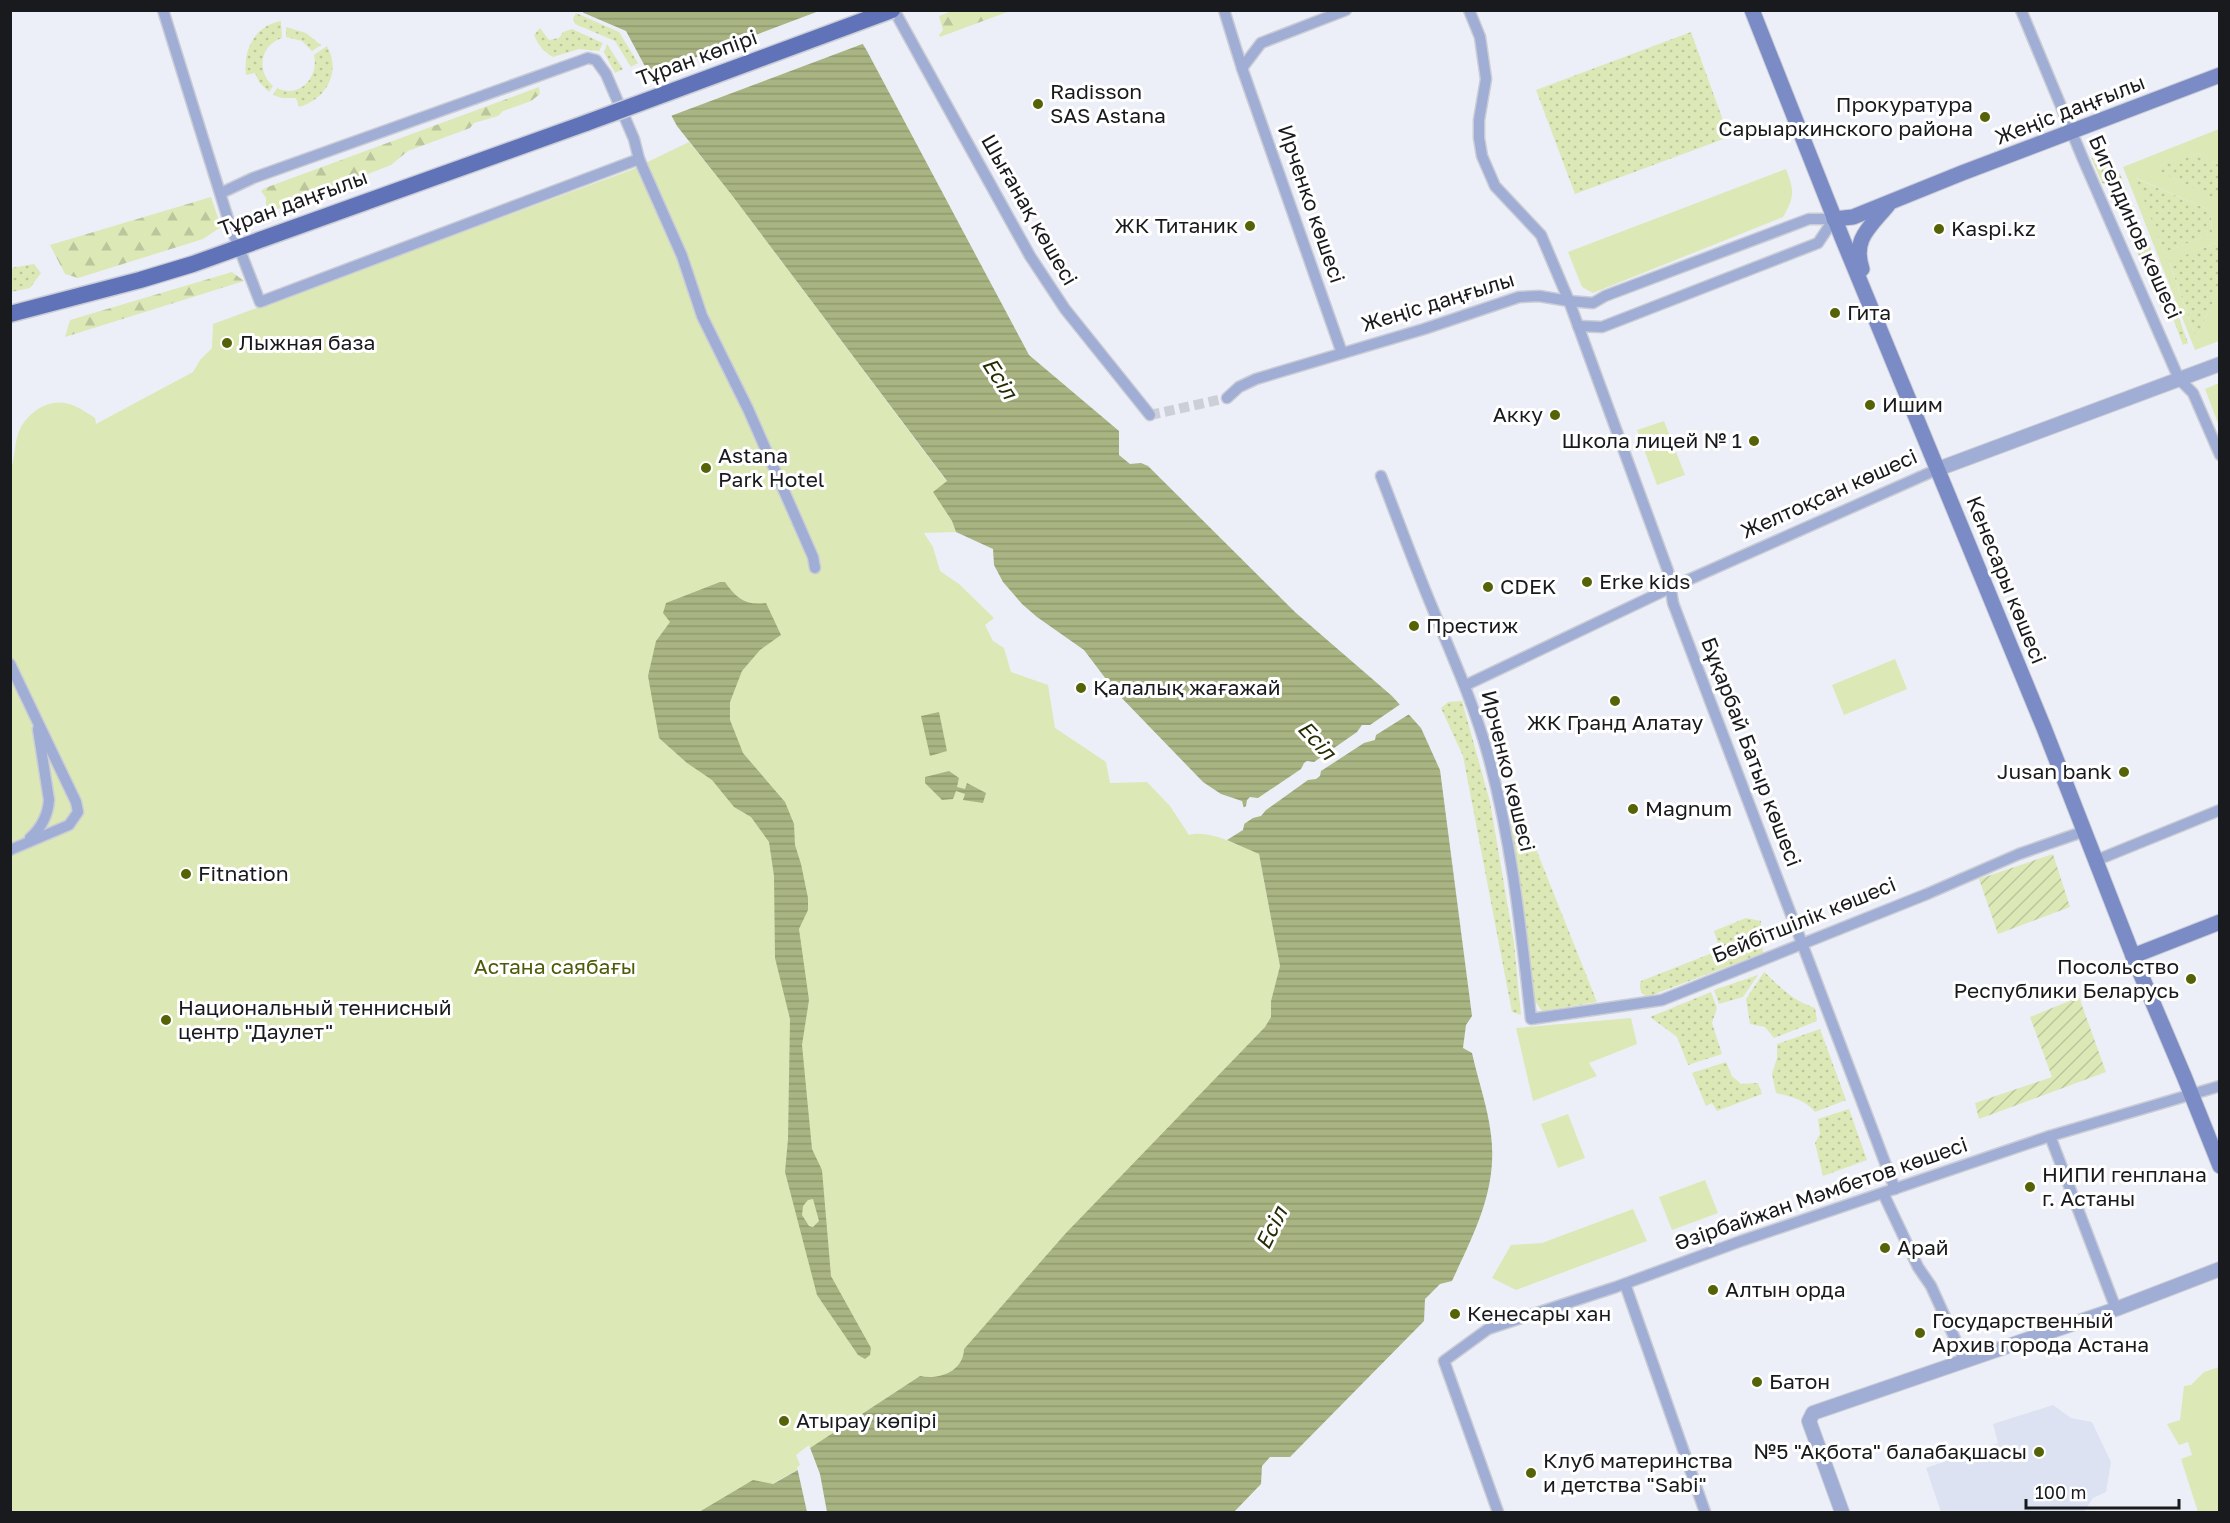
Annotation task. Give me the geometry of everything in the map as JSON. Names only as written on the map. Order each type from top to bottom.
[{"type":"main road","name":"Тұран көпірі","points":[[586,123],[893,10]]},
{"type":"main road","name":"Кенесары көшесі","points":[[1752,10],[1872,313],[1938,469],[2097,860],[2133,956],[2220,1166]]},
{"type":"main road","name":"Жеңіс даңғылы","points":[[1834,219],[1853,217],[2220,75]]},
{"type":"main road","name":"Тұран даңғылы","points":[[10,314],[193,264],[586,123]]},
{"type":"main road","points":[[1872,313],[1857,256],[1862,236],[1892,201]]},
{"type":"main road","points":[[2133,956],[2220,922]]},
{"type":"street","points":[[163,10],[221,192],[260,303],[639,159]]},
{"type":"street","name":"Шығанақ көшесі","points":[[893,10],[1030,255],[1065,309],[1150,415]]},
{"type":"street","name":"Ирченко көшесі","points":[[1224,10],[1242,68],[1342,353]]},
{"type":"street","points":[[1242,68],[1261,43],[1346,10]]},
{"type":"street","name":"Бұқарбай Батыр көшесі","points":[[1469,10],[1480,37],[1486,79],[1479,120],[1482,156],[1496,186],[1541,235],[1569,302],[1668,571],[1673,603],[1895,1189]]},
{"type":"street","name":"Бигелдинов көшесі","points":[[2021,10],[2179,379],[2193,393],[2220,455]]},
{"type":"street","points":[[221,192],[253,178],[588,58],[596,60],[606,74],[634,139],[639,159],[682,256],[702,316],[748,409],[813,557],[815,568]]},
{"type":"street","name":"Жеңіс даңғылы","points":[[1227,398],[1239,387],[1256,379],[1519,297],[1539,296],[1569,302],[1593,303],[1605,296],[1809,219],[1834,219]]},
{"type":"street","points":[[1578,326],[1602,327],[1818,243],[1834,219]]},
{"type":"street","name":"Желтоқсан көшесі","points":[[1466,685],[1670,588],[1938,469],[2220,364]]},
{"type":"street","name":"Ирченко көшесі","points":[[1381,476],[1431,605],[1466,685],[1488,755],[1504,823],[1517,900],[1531,1019]]},
{"type":"street","points":[[10,664],[76,802],[78,812],[69,825],[10,850]]},
{"type":"street","points":[[25,843],[36,833],[49,810],[49,788],[37,720]]},
{"type":"street","points":[[2097,860],[2220,810]]},
{"type":"street","name":"Бейбітшілік көшесі","points":[[1531,1019],[1662,1000],[2019,854],[2085,831]]},
{"type":"street","name":"Әзірбайжан Мәмбетов көшесі","points":[[1498,1512],[1444,1361],[1488,1329],[1625,1284],[1741,1241],[2050,1136],[2220,1086]]},
{"type":"street","points":[[2050,1136],[2116,1309]]},
{"type":"street","points":[[1883,1193],[1965,1361]]},
{"type":"street","points":[[1842,1512],[1809,1421],[1813,1413],[2116,1309],[2220,1269]]},
{"type":"street","points":[[1625,1284],[1705,1512]]},
{"type":"shaded area","name":"№5 \"Ақбота\" балабақшасы","points":[[2053,1405],[2071,1418],[2092,1422],[2111,1462],[2106,1492],[2093,1498],[2084,1512],[1941,1512],[1926,1468],[1998,1443],[1993,1424]]},
{"type":"green space","points":[[952,11],[1010,11],[940,37],[943,30],[939,16]]},
{"type":"green space","points":[[576,13],[619,32],[638,63],[631,67],[615,41],[575,24],[573,18]]},
{"type":"green space","points":[[281,21],[282,38],[269,46],[263,59],[264,73],[273,86],[269,92],[259,82],[255,73],[246,75],[246,57],[252,40],[257,34],[264,28]]},
{"type":"green space","points":[[286,27],[306,33],[321,45],[312,51],[302,41],[286,37]]},
{"type":"green space","points":[[540,28],[549,40],[559,38],[563,32],[572,29],[603,43],[599,51],[579,49],[553,57],[539,45],[534,35]]},
{"type":"green space","points":[[1691,32],[1729,137],[1575,194],[1536,90]]},
{"type":"green space","points":[[607,44],[623,69],[615,73],[604,52]]},
{"type":"green space","points":[[327,46],[333,66],[332,75],[323,92],[299,107],[296,98],[282,98],[273,95],[277,88],[293,91],[306,84],[314,71],[314,55]]},
{"type":"green space","points":[[539,87],[540,94],[531,101],[503,111],[498,116],[474,123],[470,128],[408,151],[391,165],[275,210],[266,210],[266,198],[261,191],[265,188]]},
{"type":"green space","points":[[2219,129],[2219,165],[2199,153],[2153,168],[2219,201],[2219,247],[2215,243],[2169,262],[2196,339],[2219,289],[2219,341],[2195,350],[2123,167]],"holes":[[[2136,178],[2211,211],[2212,233],[2164,253]]]},
{"type":"green space","name":"Астана саябағы","points":[[689,142],[731,194],[947,482],[934,492],[956,532],[924,533],[933,547],[940,571],[959,584],[994,618],[985,625],[993,641],[1004,648],[1011,672],[1048,685],[1055,728],[1106,762],[1110,783],[1147,782],[1170,806],[1189,835],[1215,836],[1259,854],[1280,966],[1271,1001],[1271,1017],[1265,1027],[1065,1235],[964,1349],[963,1357],[955,1369],[935,1377],[920,1376],[810,1448],[804,1466],[772,1484],[712,1505],[699,1512],[11,1512],[10,471],[21,427],[36,410],[57,402],[81,409],[95,418],[96,424],[193,372],[200,360],[212,348],[213,324],[631,170]]},
{"type":"green space","points":[[2199,153],[2219,165],[2219,201],[2152,168]]},
{"type":"green space","points":[[2091,157],[2120,174],[2152,252],[2139,256],[2110,185],[2102,183]]},
{"type":"green space","points":[[1786,169],[1792,193],[1790,204],[1783,217],[1593,293],[1582,287],[1568,252]]},
{"type":"green space","points":[[2135,178],[2211,211],[2212,233],[2164,253]]},
{"type":"green space","points":[[211,197],[221,227],[203,239],[78,278],[65,274],[50,245]]},
{"type":"green space","points":[[2216,243],[2219,247],[2219,289],[2196,339],[2169,261]]},
{"type":"green space","points":[[2153,253],[2160,269],[2148,276],[2140,257]]},
{"type":"green space","points":[[34,264],[41,273],[30,288],[11,292],[11,268]]},
{"type":"green space","points":[[2162,271],[2188,343],[2183,345],[2169,308],[2161,308],[2148,277]]},
{"type":"green space","points":[[232,272],[244,281],[65,337],[70,320]]},
{"type":"green space","points":[[2219,383],[2219,426],[2205,389]]},
{"type":"green space","points":[[1664,421],[1685,475],[1657,485],[1637,430]]},
{"type":"green space","points":[[1895,659],[1907,689],[1844,715],[1832,685]]},
{"type":"green space","points":[[1462,701],[1490,802],[1514,943],[1521,1015],[1512,1012],[1463,756],[1441,708],[1448,702]]},
{"type":"green space","points":[[1508,811],[1526,824],[1597,1002],[1542,1011],[1535,1001]]},
{"type":"green space","points":[[2053,854],[2070,907],[1998,934],[1979,879]]},
{"type":"green space","points":[[1746,918],[1761,921],[1763,953],[1652,995],[1645,996],[1642,993],[1641,981],[1720,950],[1714,931]]},
{"type":"green space","points":[[1764,972],[1793,997],[1815,1008],[1817,1021],[1774,1038],[1765,1027],[1750,1024],[1746,999]]},
{"type":"green space","points":[[1758,975],[1743,997],[1719,1004],[1714,990]]},
{"type":"green space","points":[[1711,992],[1717,1008],[1712,1023],[1722,1054],[1688,1065],[1677,1037],[1650,1017]]},
{"type":"green space","points":[[2079,997],[2106,1072],[1979,1119],[1975,1103],[2052,1077],[2030,1017]]},
{"type":"green space","points":[[1631,1018],[1637,1044],[1589,1063],[1597,1076],[1533,1101],[1516,1028]]},
{"type":"green space","points":[[1820,1029],[1846,1100],[1815,1112],[1792,1097],[1776,1093],[1772,1074],[1777,1058],[1777,1044]]},
{"type":"green space","points":[[1726,1062],[1732,1076],[1741,1084],[1758,1083],[1762,1094],[1717,1111],[1712,1103],[1706,1106],[1692,1073]]},
{"type":"green space","points":[[1849,1109],[1867,1160],[1823,1176],[1815,1143],[1820,1134],[1818,1119]]},
{"type":"green space","points":[[1568,1114],[1585,1158],[1558,1168],[1541,1124]]},
{"type":"green space","points":[[1705,1180],[1718,1213],[1672,1230],[1659,1197]]},
{"type":"green space","points":[[1633,1209],[1647,1241],[1516,1290],[1492,1278],[1511,1245],[1542,1243]]},
{"type":"green space","points":[[2219,1367],[2219,1512],[2198,1512],[2181,1459],[2192,1455],[2188,1442],[2179,1445],[2167,1424],[2180,1420],[2184,1386],[2191,1385],[2204,1372]]},
{"type":"water","name":"Есіл","points":[[581,11],[843,11],[867,51],[1029,355],[1119,431],[1119,455],[1130,464],[1141,463],[1148,466],[1296,613],[1392,696],[1421,728],[1440,770],[1472,1016],[1466,1025],[1463,1048],[1472,1053],[1490,1125],[1492,1155],[1488,1192],[1476,1228],[1452,1281],[1440,1284],[1425,1299],[1424,1321],[1290,1457],[1270,1457],[1262,1466],[1261,1484],[1234,1512],[699,1512],[753,1480],[773,1484],[803,1467],[810,1448],[920,1376],[935,1377],[955,1369],[963,1357],[964,1349],[1066,1233],[1265,1027],[1271,1017],[1271,1001],[1280,966],[1259,854],[1227,840],[1243,830],[1246,816],[1242,801],[1221,794],[1203,782],[1115,691],[1084,650],[1022,604],[1003,582],[994,565],[993,549],[956,532],[952,521],[933,492],[947,481],[731,194],[677,126],[626,31]]},
{"type":"water","points":[[725,582],[742,600],[759,604],[766,603],[781,635],[760,650],[742,671],[730,702],[730,720],[743,753],[785,802],[794,824],[795,845],[808,898],[808,910],[799,929],[809,1000],[802,1045],[812,1149],[822,1170],[831,1276],[871,1348],[870,1355],[865,1359],[858,1355],[817,1295],[785,1172],[788,1139],[790,1019],[775,958],[774,876],[769,842],[751,817],[734,807],[712,780],[687,763],[659,738],[648,676],[656,641],[670,622],[663,613],[666,603]],"holes":[[[813,1199],[819,1221],[813,1227],[809,1226],[802,1215],[803,1206],[808,1200]]]},
{"type":"water","points":[[939,712],[947,751],[930,756],[921,716]]},
{"type":"water","points":[[949,771],[959,778],[957,787],[965,789],[967,783],[986,793],[983,803],[963,800],[965,794],[956,791],[953,799],[942,800],[925,783],[925,777]]},
{"type":"pier","points":[[846,10],[865,43],[668,117],[646,76],[819,11]]},
{"type":"pier","points":[[1402,703],[1411,713],[1376,735],[1375,740],[1364,743],[1321,771],[1320,776],[1316,779],[1308,780],[1261,816],[1241,826],[1243,816],[1241,809],[1246,806],[1250,797],[1258,798],[1301,769],[1307,761],[1314,762],[1357,732],[1362,725],[1370,725]]},
{"type":"pier","points":[[809,1445],[820,1474],[827,1512],[807,1512],[797,1467],[800,1465],[796,1455]]},
{"type":"tunnel","points":[[1150,415],[1227,398]]},
{"type":"place","name":"Radisson SAS Astana","points":[[1038,104]]},
{"type":"place","name":"Прокуратура Сарыаркинского района","points":[[1985,117]]},
{"type":"place","name":"ЖК Титаник","points":[[1250,226]]},
{"type":"place","name":"Kaspi.kz","points":[[1939,229]]},
{"type":"place","name":"Гита","points":[[1835,313]]},
{"type":"place","name":"Лыжная база","points":[[227,343]]},
{"type":"place","name":"Ишим","points":[[1870,405]]},
{"type":"place","name":"Акку","points":[[1555,415]]},
{"type":"place","name":"Школа лицей № 1","points":[[1754,441]]},
{"type":"place","name":"Astana Park Hotel","points":[[706,468]]},
{"type":"place","name":"Erke kids","points":[[1587,582]]},
{"type":"place","name":"CDEK","points":[[1488,587]]},
{"type":"place","name":"Престиж","points":[[1414,626]]},
{"type":"place","name":"Қалалық жағажай","points":[[1081,688]]},
{"type":"place","name":"ЖК Гранд Алатау","points":[[1615,701]]},
{"type":"place","name":"Jusan bank","points":[[2124,772]]},
{"type":"place","name":"Magnum","points":[[1633,809]]},
{"type":"place","name":"Fitnation","points":[[186,874]]},
{"type":"place","name":"Посольство Республики Беларусь","points":[[2191,979]]},
{"type":"place","name":"Национальный теннисный центр \"Даулет\"","points":[[166,1020]]},
{"type":"place","name":"НИПИ генплана г. Астаны","points":[[2030,1187]]},
{"type":"place","name":"Арай","points":[[1885,1248]]},
{"type":"place","name":"Алтын орда","points":[[1713,1290]]},
{"type":"place","name":"Кенесары хан","points":[[1455,1314]]},
{"type":"place","name":"Государственный Архив города Астана","points":[[1920,1333]]},
{"type":"place","name":"Батон","points":[[1757,1382]]},
{"type":"place","name":"Атырау көпірі","points":[[784,1421]]},
{"type":"place","name":"№5 \"Ақбота\" балабақшасы","points":[[2039,1452]]},
{"type":"place","name":"Клуб материнства и детства \"Sabi\"","points":[[1531,1473]]}]
